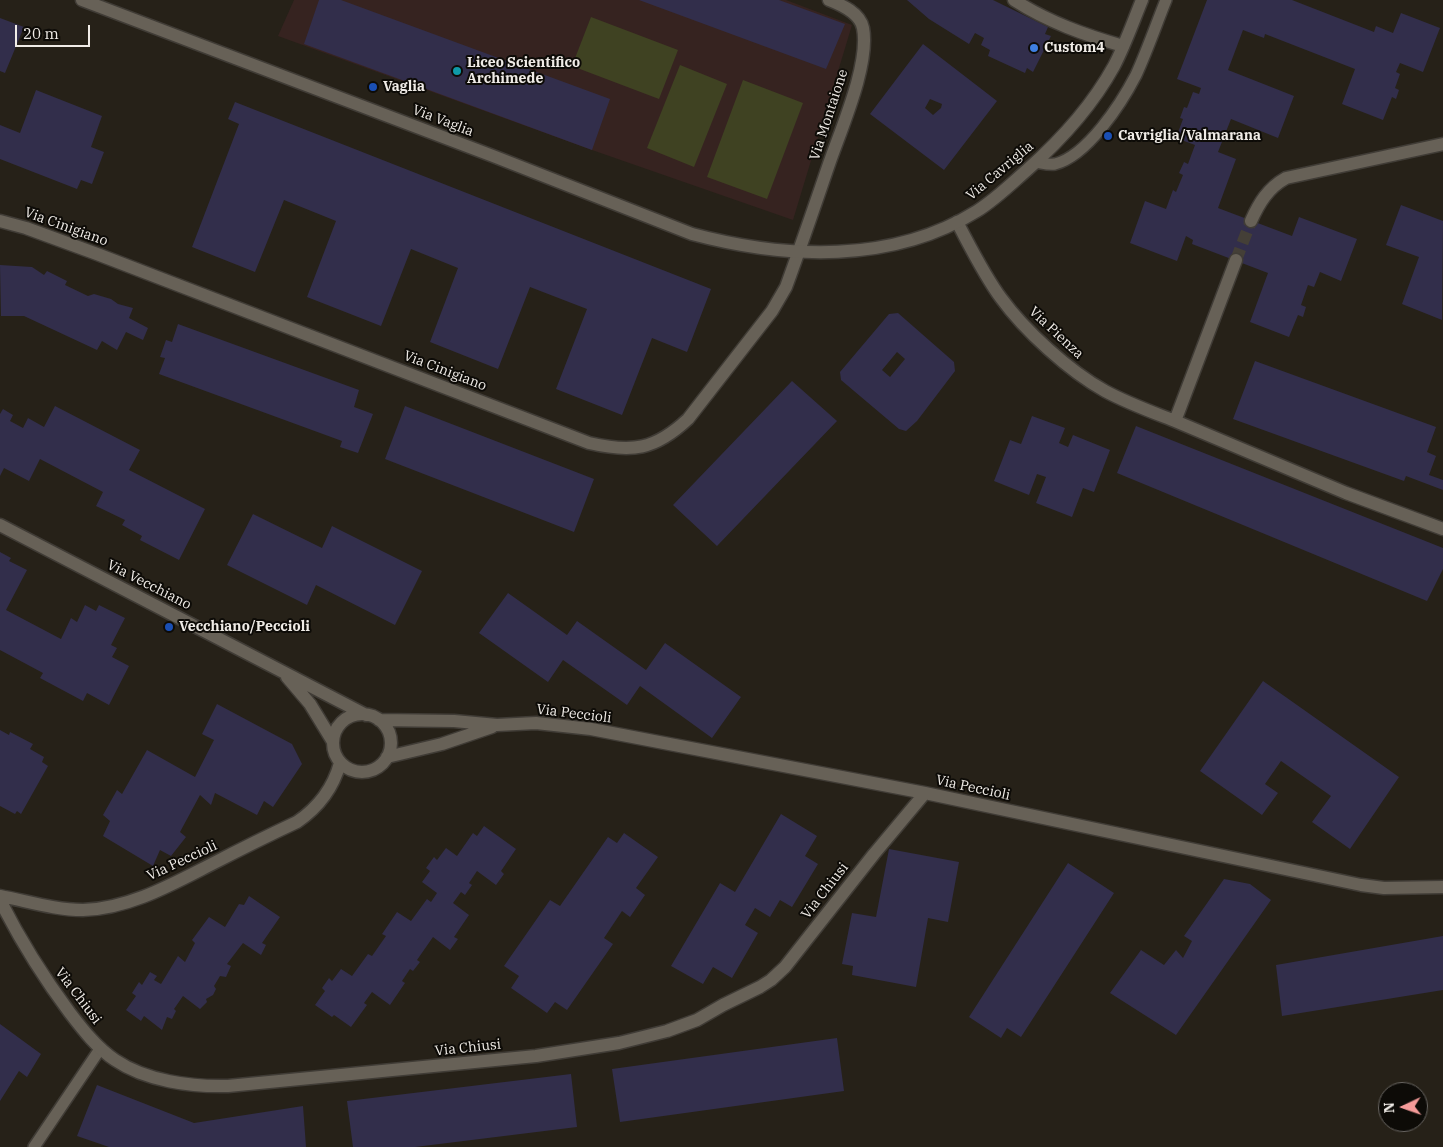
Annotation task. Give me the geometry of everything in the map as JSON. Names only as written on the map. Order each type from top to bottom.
[{"type":"street","name":"Via Vaglia","points":[[82,0],[493,156],[692,234],[748,247],[798,252]]},
{"type":"street","name":"Via Montaione","points":[[798,252],[849,107],[863,50],[863,29],[858,18],[846,8],[829,0]]},
{"type":"street","points":[[1014,0],[1056,23],[1091,37],[1123,46]]},
{"type":"street","name":"Via Cavriglia","points":[[798,252],[845,252],[888,246],[918,238],[957,222],[990,202],[1062,137],[1097,93],[1114,67],[1142,0]]},
{"type":"street","points":[[1251,221],[1264,196],[1286,178],[1443,144]]},
{"type":"street","name":"Via Cinigiano","points":[[0,221],[26,228],[97,254],[589,443],[617,448],[634,448],[650,445],[675,431],[688,419],[772,311],[786,287],[798,252]]},
{"type":"street","name":"Via Pienza","points":[[957,222],[983,271],[1002,300],[1070,368],[1098,387],[1131,403],[1346,493],[1443,530]]},
{"type":"street","points":[[1175,421],[1236,260]]},
{"type":"street","name":"Via Vecchiano","points":[[0,525],[366,714]]},
{"type":"street","name":"Via Vecchiano","points":[[284,673],[310,704],[332,740]]},
{"type":"street","points":[[357,714],[366,714],[379,720],[389,736],[390,747],[387,757],[376,769],[361,772],[354,772],[340,763],[334,752],[332,740],[340,723],[348,717],[357,714]]},
{"type":"street","name":"Via Peccioli","points":[[379,720],[454,721],[497,725],[536,723],[591,729],[925,793],[1360,885],[1384,888],[1443,887]]},
{"type":"street","name":"Via Peccioli","points":[[387,757],[442,744],[497,725]]},
{"type":"street","name":"Via Peccioli","points":[[0,896],[55,907],[82,910],[105,908],[140,897],[176,882],[297,822],[314,808],[326,794],[335,781],[340,763]]},
{"type":"street","name":"Via Chiusi","points":[[0,900],[19,936],[47,981],[82,1028],[100,1048],[116,1061],[148,1075],[194,1085],[228,1086],[536,1056],[619,1043],[673,1030],[697,1020],[771,980],[779,973],[925,793]]},
{"type":"lane","points":[[1036,162],[1052,165],[1064,161],[1074,156],[1089,142],[1119,102],[1136,75],[1166,0]]},
{"type":"lane","points":[[34,1147],[100,1048]]},
{"type":"shaded area","points":[[294,0],[786,0],[852,25],[793,220],[592,150],[278,36]]},
{"type":"green space","points":[[591,17],[678,50],[659,99],[572,66]]},
{"type":"green space","points":[[680,65],[727,84],[694,167],[647,148]]},
{"type":"green space","points":[[743,80],[803,103],[767,199],[707,177]]},
{"type":"building","name":"Liceo Scientifico Archimede","points":[[319,0],[341,0],[610,99],[592,150],[304,44]]},
{"type":"building","points":[[639,0],[779,0],[845,24],[826,69]]},
{"type":"building","points":[[907,0],[993,0],[1048,27],[1045,34],[1051,36],[1033,72],[1027,68],[1025,73],[988,56],[990,50],[981,45],[984,38],[975,33],[969,44],[929,19]]},
{"type":"building","points":[[1207,0],[1292,0],[1374,32],[1376,26],[1393,33],[1401,13],[1440,28],[1423,72],[1400,63],[1396,72],[1400,74],[1395,88],[1399,90],[1396,99],[1392,97],[1383,120],[1342,104],[1355,69],[1265,34],[1264,38],[1243,30],[1228,70],[1294,96],[1278,138],[1231,119],[1218,152],[1236,159],[1218,208],[1292,236],[1299,217],[1357,239],[1341,281],[1320,272],[1314,287],[1308,285],[1301,305],[1306,307],[1303,317],[1298,315],[1289,337],[1250,322],[1268,273],[1192,244],[1193,240],[1186,236],[1177,261],[1130,243],[1145,201],[1166,209],[1173,190],[1176,192],[1183,175],[1179,173],[1184,162],[1188,164],[1195,145],[1176,138],[1183,119],[1180,118],[1184,107],[1187,108],[1193,92],[1199,94],[1201,88],[1177,79]]},
{"type":"building","points":[[0,18],[24,27],[5,73],[0,71]]},
{"type":"building","points":[[923,44],[997,101],[944,170],[870,114]],"holes":[[[930,99],[942,104],[941,108],[933,115],[925,108]]]},
{"type":"building","points":[[36,90],[102,116],[91,147],[104,152],[92,184],[81,180],[77,189],[0,159],[0,125],[20,133]]},
{"type":"building","points":[[235,102],[711,289],[687,352],[652,338],[622,415],[556,389],[587,309],[530,287],[498,369],[430,342],[458,268],[411,249],[381,326],[307,297],[336,221],[284,200],[255,272],[192,247],[239,124],[228,119]]},
{"type":"building","points":[[1401,205],[1443,221],[1442,320],[1402,304],[1419,257],[1386,245]]},
{"type":"building","points":[[0,265],[32,267],[44,275],[47,271],[67,281],[65,285],[88,296],[94,294],[133,308],[129,318],[148,328],[143,340],[126,332],[117,350],[102,341],[97,350],[24,316],[1,316]]},
{"type":"building","points":[[898,313],[954,362],[955,371],[917,421],[906,431],[899,429],[841,380],[840,372],[889,314]],"holes":[[[897,352],[905,359],[890,377],[882,370]]]},
{"type":"building","points":[[178,324],[359,390],[354,407],[373,414],[358,453],[340,447],[342,441],[159,374],[165,358],[160,357],[166,340],[172,342]]},
{"type":"building","points":[[1255,361],[1436,427],[1427,452],[1436,456],[1429,475],[1443,480],[1443,490],[1406,476],[1404,481],[1233,419]]},
{"type":"building","points":[[792,381],[837,421],[717,546],[673,505]]},
{"type":"building","points":[[55,406],[140,450],[129,470],[205,509],[179,560],[140,540],[142,536],[122,525],[125,520],[96,506],[103,492],[40,459],[29,481],[4,468],[0,476],[0,414],[3,409],[13,415],[10,421],[23,428],[28,418],[44,427]]},
{"type":"building","points":[[405,406],[594,479],[574,532],[385,459]]},
{"type":"building","points":[[1032,416],[1065,428],[1059,443],[1068,447],[1073,435],[1110,450],[1094,492],[1083,488],[1072,517],[1036,503],[1046,477],[1037,474],[1029,495],[994,481],[1010,440],[1021,444]]},
{"type":"building","points":[[1136,426],[1443,548],[1443,569],[1427,601],[1117,473]]},
{"type":"building","points":[[253,514],[322,548],[332,526],[422,571],[395,625],[316,585],[307,605],[227,565]]},
{"type":"building","points":[[0,552],[11,558],[9,561],[27,570],[6,610],[61,639],[71,618],[77,622],[85,605],[96,611],[99,605],[125,618],[111,645],[117,648],[112,657],[129,666],[109,705],[87,693],[83,701],[40,678],[43,673],[0,650]]},
{"type":"building","points":[[508,593],[567,635],[577,621],[646,670],[665,643],[741,697],[712,738],[640,686],[627,705],[563,660],[548,682],[479,633]]},
{"type":"building","points":[[1263,681],[1399,777],[1350,849],[1312,822],[1331,796],[1281,761],[1265,784],[1278,793],[1262,815],[1200,771]]},
{"type":"building","points":[[217,704],[292,744],[302,764],[273,807],[264,801],[257,815],[215,793],[211,805],[200,795],[180,832],[186,837],[171,856],[160,850],[153,866],[103,836],[110,821],[103,815],[117,790],[122,794],[147,750],[195,777],[214,740],[202,734]]},
{"type":"building","points":[[0,730],[9,735],[10,732],[33,744],[30,749],[44,757],[42,762],[48,766],[21,814],[17,811],[15,814],[0,806]]},
{"type":"building","points":[[781,814],[817,836],[805,856],[818,864],[792,907],[780,900],[770,917],[755,908],[745,925],[758,933],[732,978],[713,967],[703,984],[671,966],[720,883],[735,892]]},
{"type":"building","points":[[484,826],[516,849],[501,871],[504,874],[496,885],[477,871],[469,883],[472,885],[465,895],[461,892],[453,903],[469,915],[454,937],[458,939],[450,950],[433,937],[417,960],[420,962],[413,971],[410,969],[402,981],[405,983],[390,1005],[372,992],[364,1003],[367,1005],[351,1027],[315,1005],[325,991],[322,988],[329,978],[332,981],[341,969],[352,976],[368,954],[372,956],[386,936],[382,934],[397,912],[411,921],[427,899],[431,902],[437,893],[422,882],[430,871],[426,868],[434,857],[437,860],[446,848],[457,856],[473,833],[477,836]]},
{"type":"building","points":[[624,833],[658,857],[636,888],[645,895],[630,917],[622,911],[604,938],[613,944],[567,1010],[555,1002],[547,1013],[511,988],[519,976],[504,966],[550,900],[560,906],[608,837],[617,843]]},
{"type":"building","points":[[889,849],[959,862],[948,922],[928,918],[916,987],[852,975],[853,966],[842,964],[852,913],[876,917]]},
{"type":"building","points":[[1068,863],[1114,893],[1021,1037],[1007,1028],[1001,1038],[969,1017]]},
{"type":"building","points":[[1224,879],[1250,884],[1271,900],[1176,1035],[1110,993],[1141,950],[1164,965],[1176,950],[1183,958],[1192,941],[1184,936]]},
{"type":"building","points":[[249,896],[280,917],[262,943],[266,945],[261,955],[243,943],[227,964],[231,966],[226,977],[220,976],[214,986],[216,989],[213,995],[206,999],[207,1002],[200,1009],[183,996],[174,1009],[176,1011],[172,1019],[167,1017],[162,1030],[144,1016],[141,1021],[126,1010],[136,996],[132,993],[139,982],[142,985],[150,972],[157,976],[154,980],[161,984],[178,956],[185,962],[195,943],[192,940],[209,917],[225,927],[239,904],[244,905]]},
{"type":"building","points":[[1443,936],[1443,990],[1282,1016],[1276,965]]},
{"type":"building","points":[[0,1024],[41,1054],[27,1077],[19,1071],[0,1101]]},
{"type":"building","points":[[837,1038],[844,1091],[620,1122],[612,1069]]},
{"type":"building","points":[[571,1074],[577,1127],[415,1147],[353,1147],[347,1101]]},
{"type":"building","points":[[97,1085],[194,1123],[303,1106],[306,1147],[109,1147],[77,1136]]},
{"type":"tunnel","points":[[1236,260],[1251,221]]},
{"type":"place","name":"Custom4","points":[[1034,48]]},
{"type":"place","name":"Liceo Scientifico Archimede","points":[[457,71]]},
{"type":"place","name":"Vaglia","points":[[373,87]]},
{"type":"place","name":"Cavriglia/Valmarana","points":[[1108,136]]},
{"type":"place","name":"Vecchiano/Peccioli","points":[[169,627]]}]
